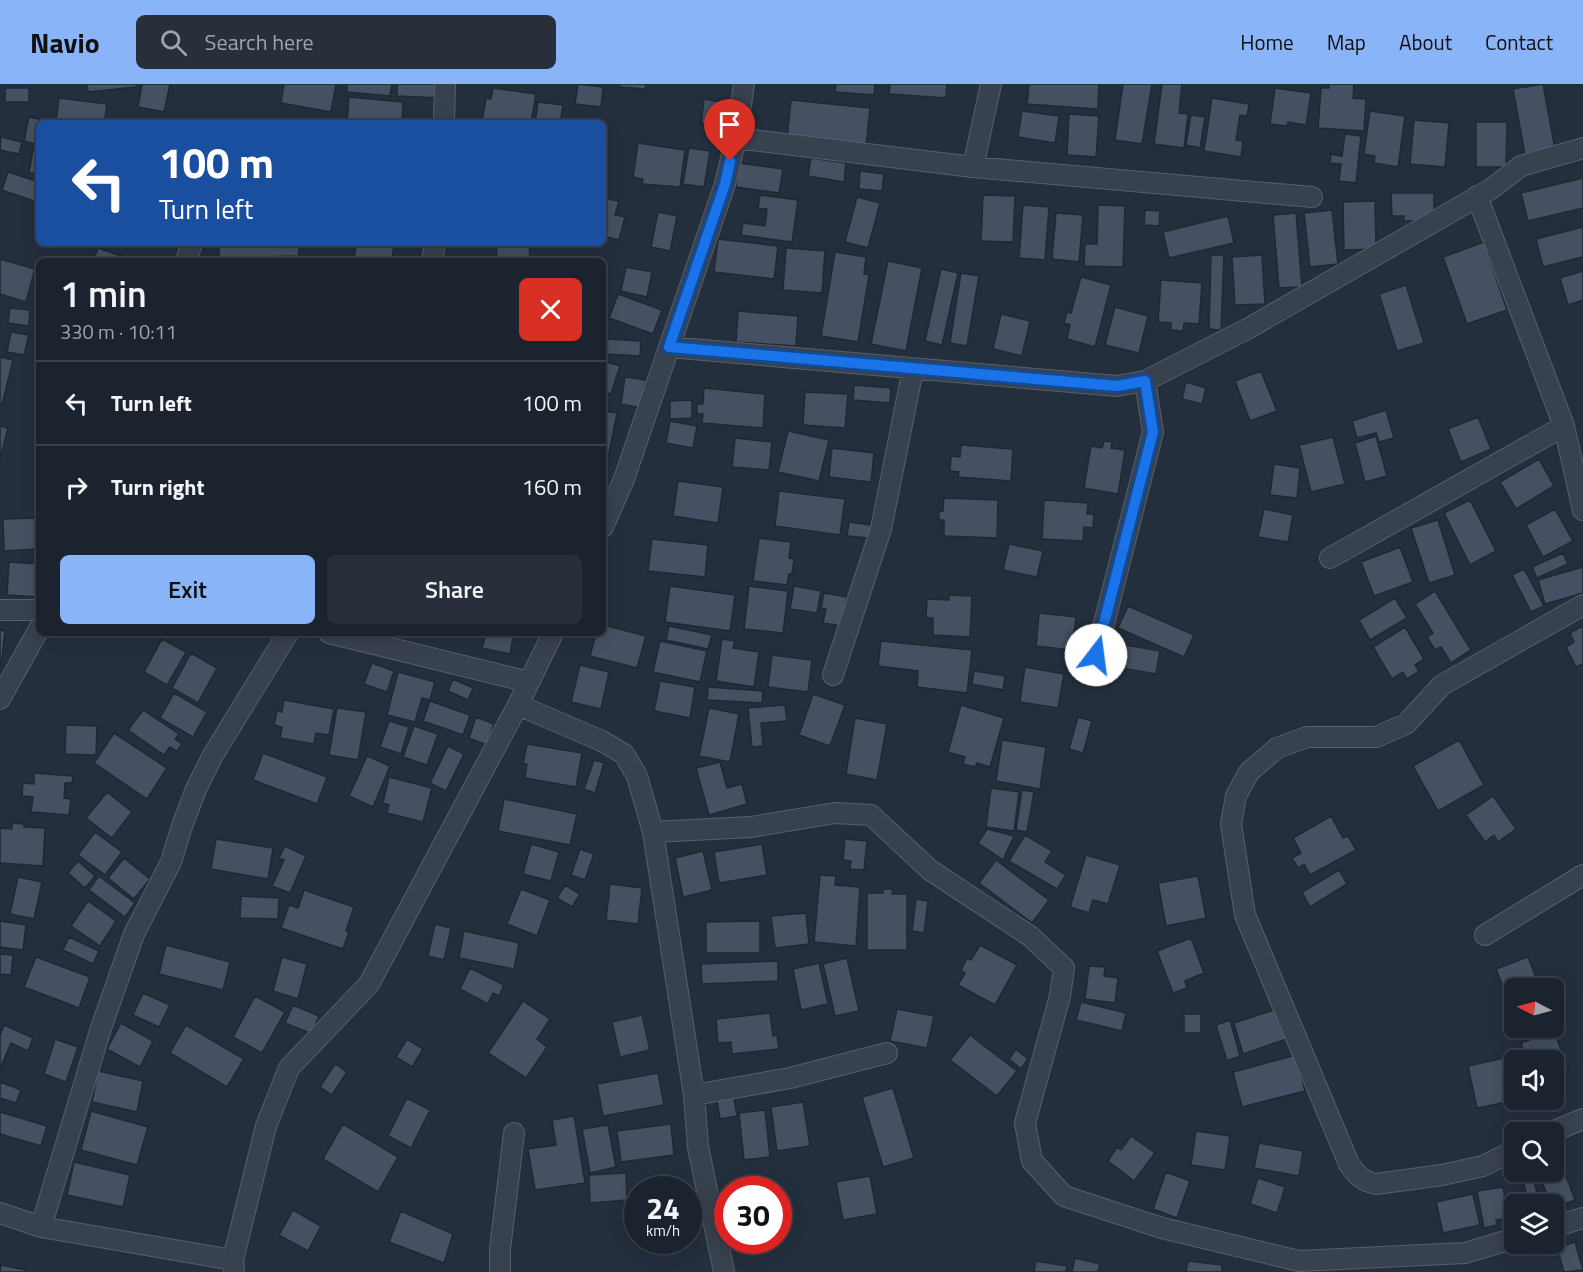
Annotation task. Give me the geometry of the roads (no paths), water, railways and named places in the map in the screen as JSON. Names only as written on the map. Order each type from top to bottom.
[{"type":"street","points":[[444,120],[445,84]]},
{"type":"street","points":[[606,520],[624,479],[725,184],[736,138],[744,84]]},
{"type":"street","points":[[973,167],[991,84]]},
{"type":"street","points":[[736,138],[973,167],[1312,197]]},
{"type":"street","points":[[669,347],[1117,386],[1145,381],[1249,328],[1477,196],[1521,166],[1583,148]]},
{"type":"street","points":[[1477,196],[1563,426],[1583,510]]},
{"type":"street","points":[[833,675],[881,529],[913,369]]},
{"type":"street","points":[[1096,655],[1153,432],[1145,381]]},
{"type":"street","points":[[1330,558],[1563,426]]},
{"type":"street","points":[[1504,1156],[1483,1166],[1442,1175],[1376,1184],[1367,1182],[1357,1175],[1350,1164],[1245,915],[1231,824],[1236,796],[1249,772],[1277,748],[1307,737],[1376,737],[1406,724],[1442,685],[1583,605]]},
{"type":"street","points":[[0,610],[36,610]]},
{"type":"street","points":[[0,699],[36,634]]},
{"type":"street","points":[[41,1227],[101,1029],[134,934],[171,862],[196,789],[213,755],[286,636]]},
{"type":"street","points":[[341,636],[529,682]]},
{"type":"street","points":[[0,1213],[41,1227],[234,1266],[266,1126],[289,1068],[369,984],[518,705],[552,636]]},
{"type":"street","points":[[518,705],[602,741],[624,754],[637,777],[653,832],[694,1095],[698,1147],[724,1272]]},
{"type":"street","points":[[653,832],[751,827],[835,813],[871,815],[930,870],[1030,936],[1064,968],[1060,996],[1025,1123],[1032,1161],[1064,1196],[1162,1228],[1299,1261],[1465,1253],[1504,1241]]},
{"type":"street","points":[[1485,935],[1583,875]]},
{"type":"street","points":[[694,1095],[790,1077],[887,1053]]},
{"type":"street","points":[[1564,1127],[1583,1119]]},
{"type":"street","points":[[500,1272],[500,1249],[514,1133]]},
{"type":"street","points":[[1564,1224],[1583,1218]]}]
